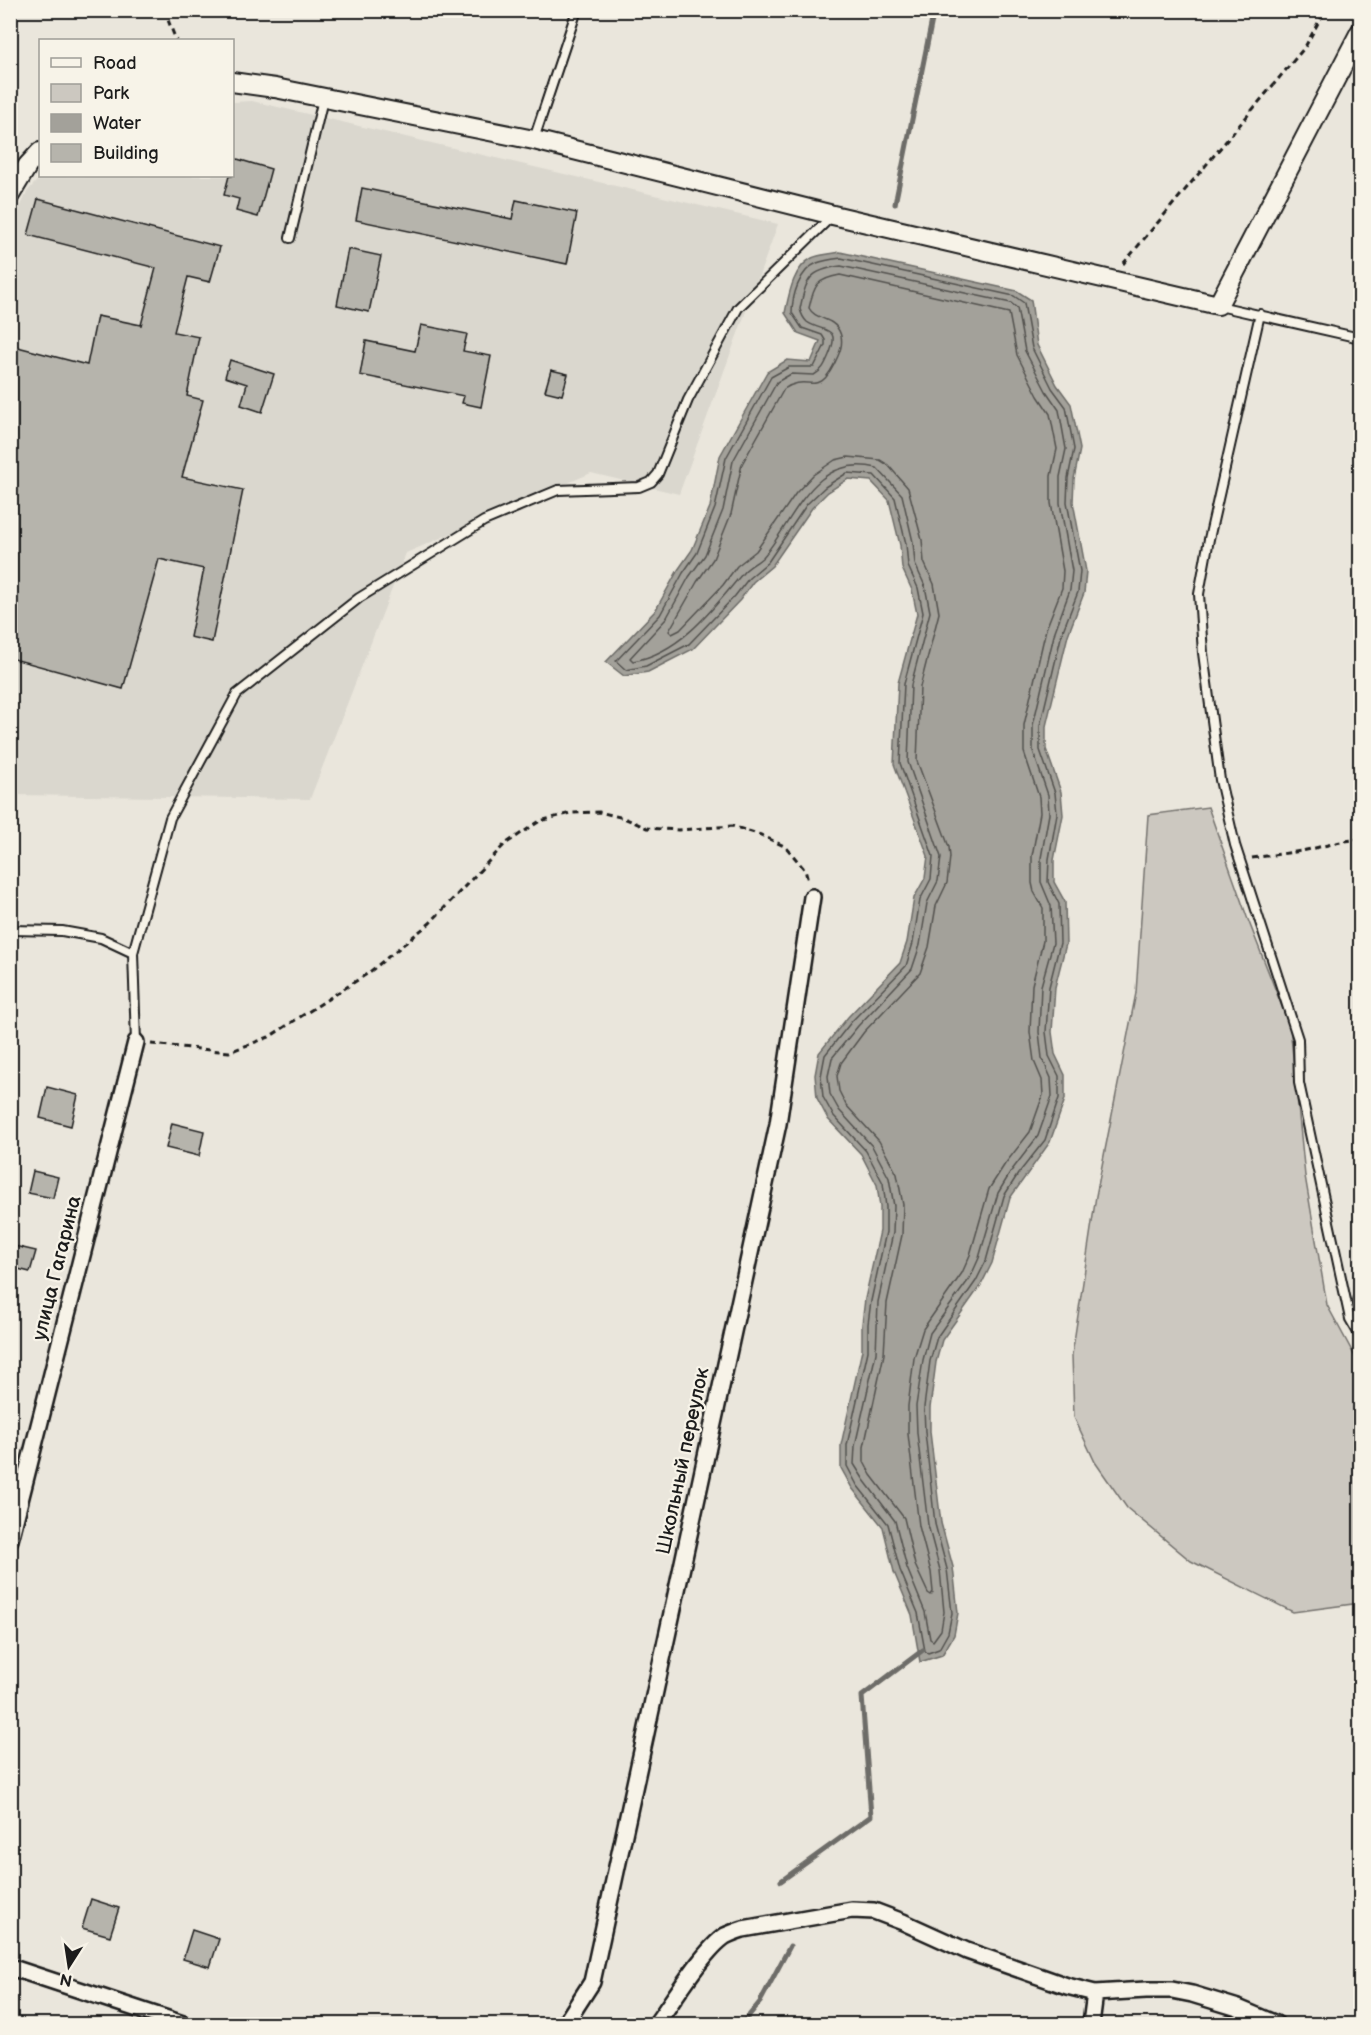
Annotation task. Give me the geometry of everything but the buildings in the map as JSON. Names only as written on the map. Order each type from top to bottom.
[{"type":"street","points":[[234,82],[275,88],[534,140],[833,215],[1218,305],[1360,32]]},
{"type":"street","points":[[10,195],[28,165],[39,153]]},
{"type":"street","name":"Школьный переулок","points":[[565,2025],[592,1982],[778,1124],[812,897]]},
{"type":"street","name":"улица Гагарина","points":[[10,1540],[136,1042]]},
{"type":"street","points":[[656,2025],[699,1965],[726,1935],[743,1929],[852,1910],[874,1911],[996,1962],[1066,1986],[1095,1993],[1172,1990],[1215,2000],[1276,2025]]},
{"type":"street","points":[[10,1966],[183,2025]]},
{"type":"street","points":[[1091,2025],[1095,1993]]},
{"type":"lane","points":[[534,140],[577,10]]},
{"type":"lane","points":[[290,238],[322,99]]},
{"type":"lane","points":[[136,1042],[133,953],[170,818],[237,694],[359,598],[484,521],[558,490],[639,487],[651,482],[658,474],[688,400],[738,308],[833,215]]},
{"type":"lane","points":[[1218,305],[1360,338]]},
{"type":"lane","points":[[1260,314],[1209,538],[1199,594],[1203,653],[1220,780],[1239,856],[1298,1039],[1299,1083],[1350,1319],[1360,1336]]},
{"type":"lane","points":[[10,930],[62,931],[101,938],[133,953]]},
{"type":"path","points":[[164,10],[176,39]]},
{"type":"path","points":[[1110,280],[1305,47],[1325,10]]},
{"type":"path","points":[[136,1042],[230,1052],[269,1037],[367,974],[430,923],[505,844],[540,821],[571,813],[599,812],[624,818],[647,828],[678,830],[732,826],[761,835],[786,847],[805,870],[812,897]]},
{"type":"path","points":[[1239,856],[1253,858],[1360,839]]},
{"type":"shaded area","points":[[252,101],[778,224],[679,494],[591,473],[406,553],[310,799],[11,795],[11,228],[27,192],[40,177],[234,177],[234,102]]},
{"type":"green space","points":[[1208,807],[1247,917],[1290,1027],[1305,1176],[1327,1305],[1360,1366],[1360,1603],[1293,1612],[1191,1561],[1127,1508],[1095,1462],[1074,1417],[1072,1355],[1096,1196],[1136,993],[1148,815]]},
{"type":"water","points":[[840,252],[1017,291],[1031,300],[1037,345],[1057,385],[1071,404],[1080,449],[1074,479],[1073,502],[1086,571],[1084,593],[1068,635],[1046,726],[1046,749],[1061,792],[1063,815],[1054,860],[1054,882],[1065,902],[1066,944],[1055,987],[1052,1032],[1055,1054],[1065,1075],[1065,1099],[1050,1142],[1010,1198],[992,1263],[981,1285],[942,1340],[936,1362],[930,1408],[930,1432],[941,1523],[953,1567],[958,1613],[954,1635],[942,1655],[920,1662],[912,1615],[894,1572],[883,1527],[852,1488],[841,1468],[841,1445],[862,1350],[865,1299],[880,1231],[880,1207],[877,1185],[861,1154],[828,1119],[817,1098],[815,1075],[819,1053],[848,1017],[900,963],[907,942],[914,898],[925,878],[928,856],[894,764],[898,683],[917,614],[912,590],[902,568],[900,545],[889,500],[871,481],[848,479],[828,492],[812,508],[772,566],[753,582],[740,600],[693,649],[648,672],[624,676],[606,662],[655,611],[692,550],[710,507],[720,456],[767,372],[787,360],[811,362],[820,341],[798,333],[785,313],[790,290],[800,268],[806,262],[818,256]]},
{"type":"waterway","points":[[895,204],[934,10]]},
{"type":"waterway","points":[[781,1881],[871,1816],[862,1696],[923,1650]]},
{"type":"waterway","points":[[742,2024],[760,2002],[790,1946]]}]
